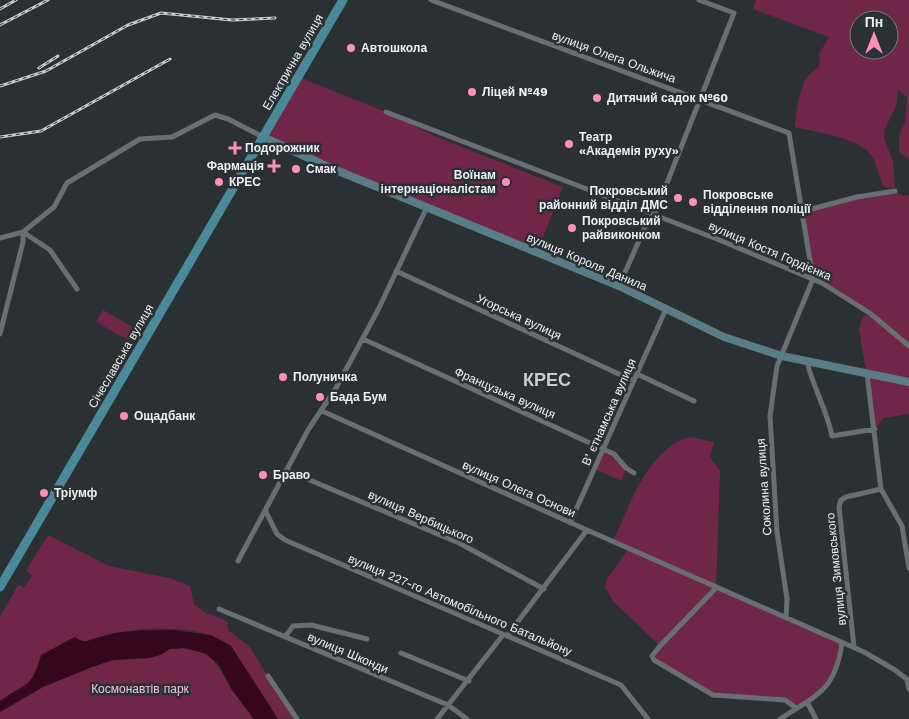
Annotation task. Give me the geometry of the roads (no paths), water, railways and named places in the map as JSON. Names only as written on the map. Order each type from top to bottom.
[{"type":"main road","name":"Електрична вулиця","points":[[263,137],[343,0]]},
{"type":"main road","name":"вулиця Короля Данила","points":[[263,137],[426,207],[619,286],[724,337],[782,356],[909,382]]},
{"type":"main road","name":"Січеславська вулиця","points":[[0,587],[263,137]]},
{"type":"street","name":"вулиця Олега Ольжича","points":[[431,0],[700,99],[789,134],[804,211]]},
{"type":"street","points":[[619,286],[645,227],[654,216],[734,13],[699,0]]},
{"type":"street","name":"вулиця Костя Гордієнка","points":[[386,112],[813,279],[844,295],[871,314],[909,346]]},
{"type":"street","points":[[0,238],[23,232],[54,207],[67,183],[140,140],[172,137],[209,116],[215,115],[228,119],[263,137]]},
{"type":"street","points":[[813,279],[804,211],[857,197],[895,192]]},
{"type":"street","points":[[238,561],[308,430],[322,411],[363,339],[426,207]]},
{"type":"street","points":[[23,232],[50,250],[77,289]]},
{"type":"street","points":[[0,334],[23,242],[23,232]]},
{"type":"street","name":"Угорська вулиця","points":[[396,271],[634,381]]},
{"type":"street","name":"Соколина вулиця","points":[[786,618],[787,599],[777,532],[770,432],[775,374],[813,279]]},
{"type":"street","name":"Вʼєтнамська вулиця","points":[[570,523],[666,309]]},
{"type":"street","name":"Французька вулиця","points":[[363,339],[604,449],[614,454],[626,468],[634,473]]},
{"type":"street","points":[[808,362],[810,374],[824,405],[832,436],[875,429]]},
{"type":"street","points":[[637,374],[694,401]]},
{"type":"street","points":[[867,374],[881,489],[902,526],[909,568]]},
{"type":"street","name":"вулиця Олега Основи","points":[[322,411],[587,530],[544,589],[437,719]]},
{"type":"street","name":"вулиця Вербицького","points":[[286,470],[459,544],[544,589]]},
{"type":"street","name":"вулиця Зимовського","points":[[854,648],[839,507],[841,500],[846,497],[881,489]]},
{"type":"street","name":"вулиця 227-го Автомобільного Батальйону","points":[[265,510],[277,534],[285,540],[621,685],[648,719]]},
{"type":"street","points":[[587,530],[879,660],[908,681],[909,690]]},
{"type":"street","points":[[716,588],[660,646],[652,656],[654,660],[713,695],[785,700],[796,708]]},
{"type":"street","name":"вулиця Шконди","points":[[219,609],[448,705],[467,719]]},
{"type":"street","points":[[285,638],[293,626],[305,624],[367,639]]},
{"type":"street","points":[[780,719],[819,696],[839,663],[842,643]]},
{"type":"street","points":[[401,653],[469,681]]},
{"type":"street","points":[[268,676],[294,718],[297,719]]},
{"type":"street","points":[[807,702],[816,719]]},
{"type":"railway","points":[[0,9],[16,0]]},
{"type":"railway","points":[[0,25],[48,0]]},
{"type":"railway","points":[[0,86],[46,71],[128,25],[161,13],[232,20],[275,18]]},
{"type":"railway","points":[[39,68],[58,56]]},
{"type":"railway","points":[[0,137],[41,131],[170,59]]},
{"type":"place","name":"Автошкола","points":[[351,48]]},
{"type":"place","name":"Ліцей №49","points":[[472,92]]},
{"type":"place","name":"Дитячий садок №60","points":[[597,98]]},
{"type":"place","name":"Театр «Академія руху»","points":[[569,144]]},
{"type":"place","name":"Подорожник","points":[[235,148]]},
{"type":"place","name":"Фармація","points":[[274,166]]},
{"type":"place","name":"Смак","points":[[296,169]]},
{"type":"place","name":"КРЕС","points":[[219,182]]},
{"type":"place","name":"Воїнам інтернаціоналістам","points":[[506,182]]},
{"type":"place","name":"Покровський районний відділ ДМС","points":[[678,198]]},
{"type":"place","name":"Покровське відділення поліції","points":[[693,202]]},
{"type":"place","name":"Покровський райвиконком","points":[[572,228]]},
{"type":"place","name":"Полуничка","points":[[283,377]]},
{"type":"place","name":"Бада Бум","points":[[320,397]]},
{"type":"place","name":"Ощадбанк","points":[[124,416]]},
{"type":"place","name":"Браво","points":[[263,475]]},
{"type":"place","name":"Тріумф","points":[[44,493]]},
{"type":"district","name":"КРЕС","points":[[547,379]]},
{"type":"park label","name":"Космонавтів парк","points":[[140,689]]}]
